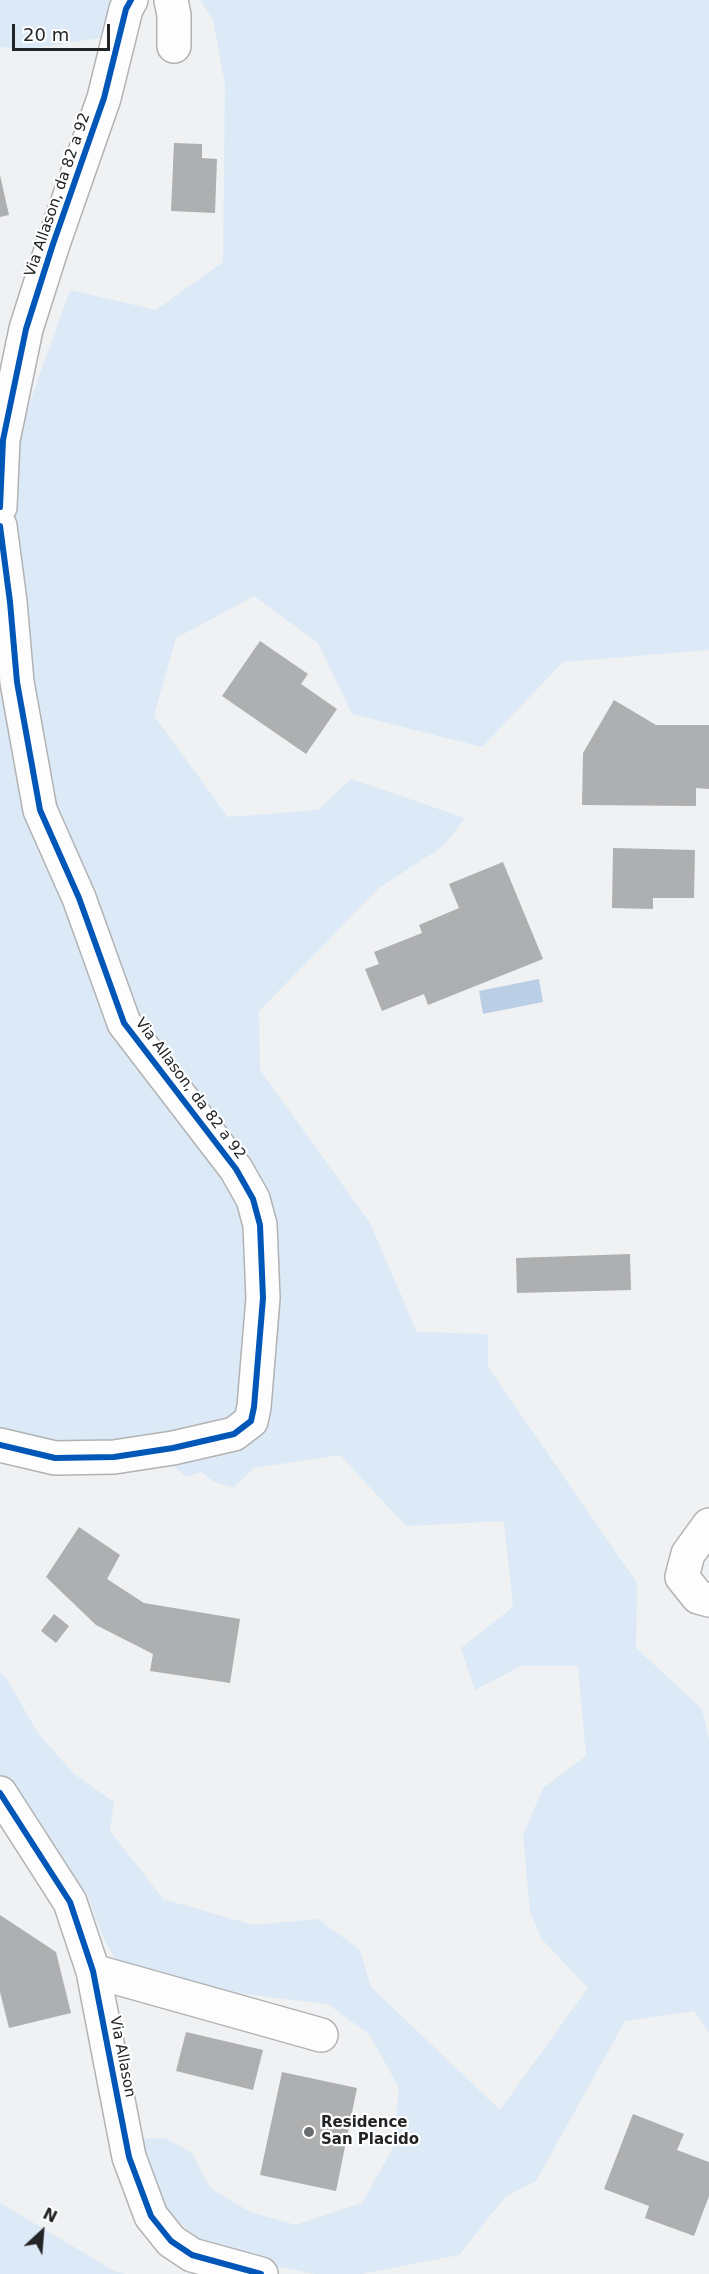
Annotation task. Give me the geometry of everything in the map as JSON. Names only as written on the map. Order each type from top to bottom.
[{"type":"street","name":"Via Allason, da 82 a 92","points":[[0,507],[3,440],[26,329],[104,98],[126,9],[131,0]]},
{"type":"street","points":[[171,0],[174,15],[174,46]]},
{"type":"street","name":"Via Allason, da 82 a 92","points":[[0,526],[17,682],[40,810],[79,898],[124,1023],[236,1169],[253,1199],[260,1225],[263,1298],[254,1407],[251,1421],[234,1434],[173,1448],[114,1457],[55,1458],[0,1445]]},
{"type":"street","points":[[709,1526],[688,1554],[682,1577],[698,1597],[709,1600]]},
{"type":"street","name":"Via Allason","points":[[0,1793],[70,1902],[93,1971],[129,2157],[151,2216],[171,2241],[192,2255],[261,2274]]},
{"type":"street","points":[[93,1971],[321,2035]]},
{"type":"shaded area","points":[[0,0],[120,0],[106,37],[29,49],[0,47]]},
{"type":"shaded area","points":[[200,0],[709,0],[709,650],[563,662],[482,747],[352,714],[318,643],[254,596],[176,638],[154,716],[228,817],[318,810],[351,779],[465,818],[443,846],[379,888],[259,1011],[260,1070],[370,1223],[417,1332],[488,1334],[488,1367],[637,1583],[636,1648],[702,1709],[709,1739],[709,2033],[694,2011],[625,2021],[536,2181],[506,2196],[459,2255],[361,2274],[315,2274],[264,2264],[201,2241],[155,2201],[139,2139],[165,2138],[192,2153],[210,2188],[250,2212],[296,2225],[362,2203],[393,2148],[399,2088],[370,2035],[328,2004],[235,1993],[118,1964],[104,1939],[87,1894],[41,1839],[0,1781],[0,1673],[6,1677],[37,1732],[74,1774],[114,1802],[110,1831],[163,1899],[253,1925],[318,1919],[360,1950],[371,1987],[500,2110],[588,1988],[541,1938],[530,1912],[523,1835],[543,1788],[586,1756],[578,1666],[521,1666],[475,1690],[461,1648],[513,1607],[504,1521],[406,1526],[340,1455],[254,1468],[234,1487],[216,1483],[201,1472],[186,1477],[168,1461],[0,1435],[0,425],[25,416],[70,290],[156,310],[223,262],[225,85],[213,20]]},
{"type":"shaded area","points":[[0,2203],[114,2271],[126,2274],[0,2274]]},
{"type":"water","points":[[539,979],[543,1002],[483,1014],[479,991]]},
{"type":"building","points":[[174,143],[202,144],[202,158],[217,159],[215,213],[171,211]]},
{"type":"building","points":[[0,175],[9,215],[0,217]]},
{"type":"building","points":[[260,641],[308,674],[301,684],[337,709],[306,754],[222,696]]},
{"type":"building","points":[[614,700],[656,725],[709,725],[709,789],[696,788],[696,806],[582,805],[583,753]]},
{"type":"building","points":[[613,848],[695,850],[694,898],[653,898],[653,909],[612,908]]},
{"type":"building","points":[[503,862],[543,959],[428,1005],[424,994],[382,1011],[365,969],[379,964],[374,952],[422,933],[419,925],[459,908],[449,884]]},
{"type":"building","points":[[630,1254],[631,1290],[517,1293],[516,1258]]},
{"type":"building","points":[[79,1527],[120,1555],[107,1579],[144,1603],[240,1619],[230,1683],[150,1671],[153,1654],[96,1625],[46,1577]]},
{"type":"building","points":[[54,1614],[69,1626],[56,1643],[41,1631]]},
{"type":"building","points":[[0,1915],[56,1952],[71,2013],[9,2028],[0,1992]]},
{"type":"building","points":[[186,2032],[263,2050],[253,2090],[176,2071]]},
{"type":"building","name":"Residence San Placido","points":[[282,2072],[357,2088],[336,2191],[260,2175]]},
{"type":"building","points":[[633,2114],[684,2134],[677,2150],[709,2162],[709,2196],[694,2236],[645,2218],[649,2206],[604,2189]]},
{"type":"cycle path","points":[[0,507],[3,440],[26,329],[104,98],[126,9],[131,0]]},
{"type":"cycle path","points":[[0,526],[17,682],[40,810],[79,898],[124,1023],[236,1169],[253,1199],[260,1225],[263,1298],[254,1407],[251,1421],[234,1434],[173,1448],[114,1457],[55,1458],[0,1445]]},
{"type":"cycle path","points":[[0,1793],[70,1902],[93,1971],[129,2157],[151,2216],[171,2241],[192,2255],[261,2274]]},
{"type":"place","name":"Residence San Placido","points":[[309,2132]]}]
